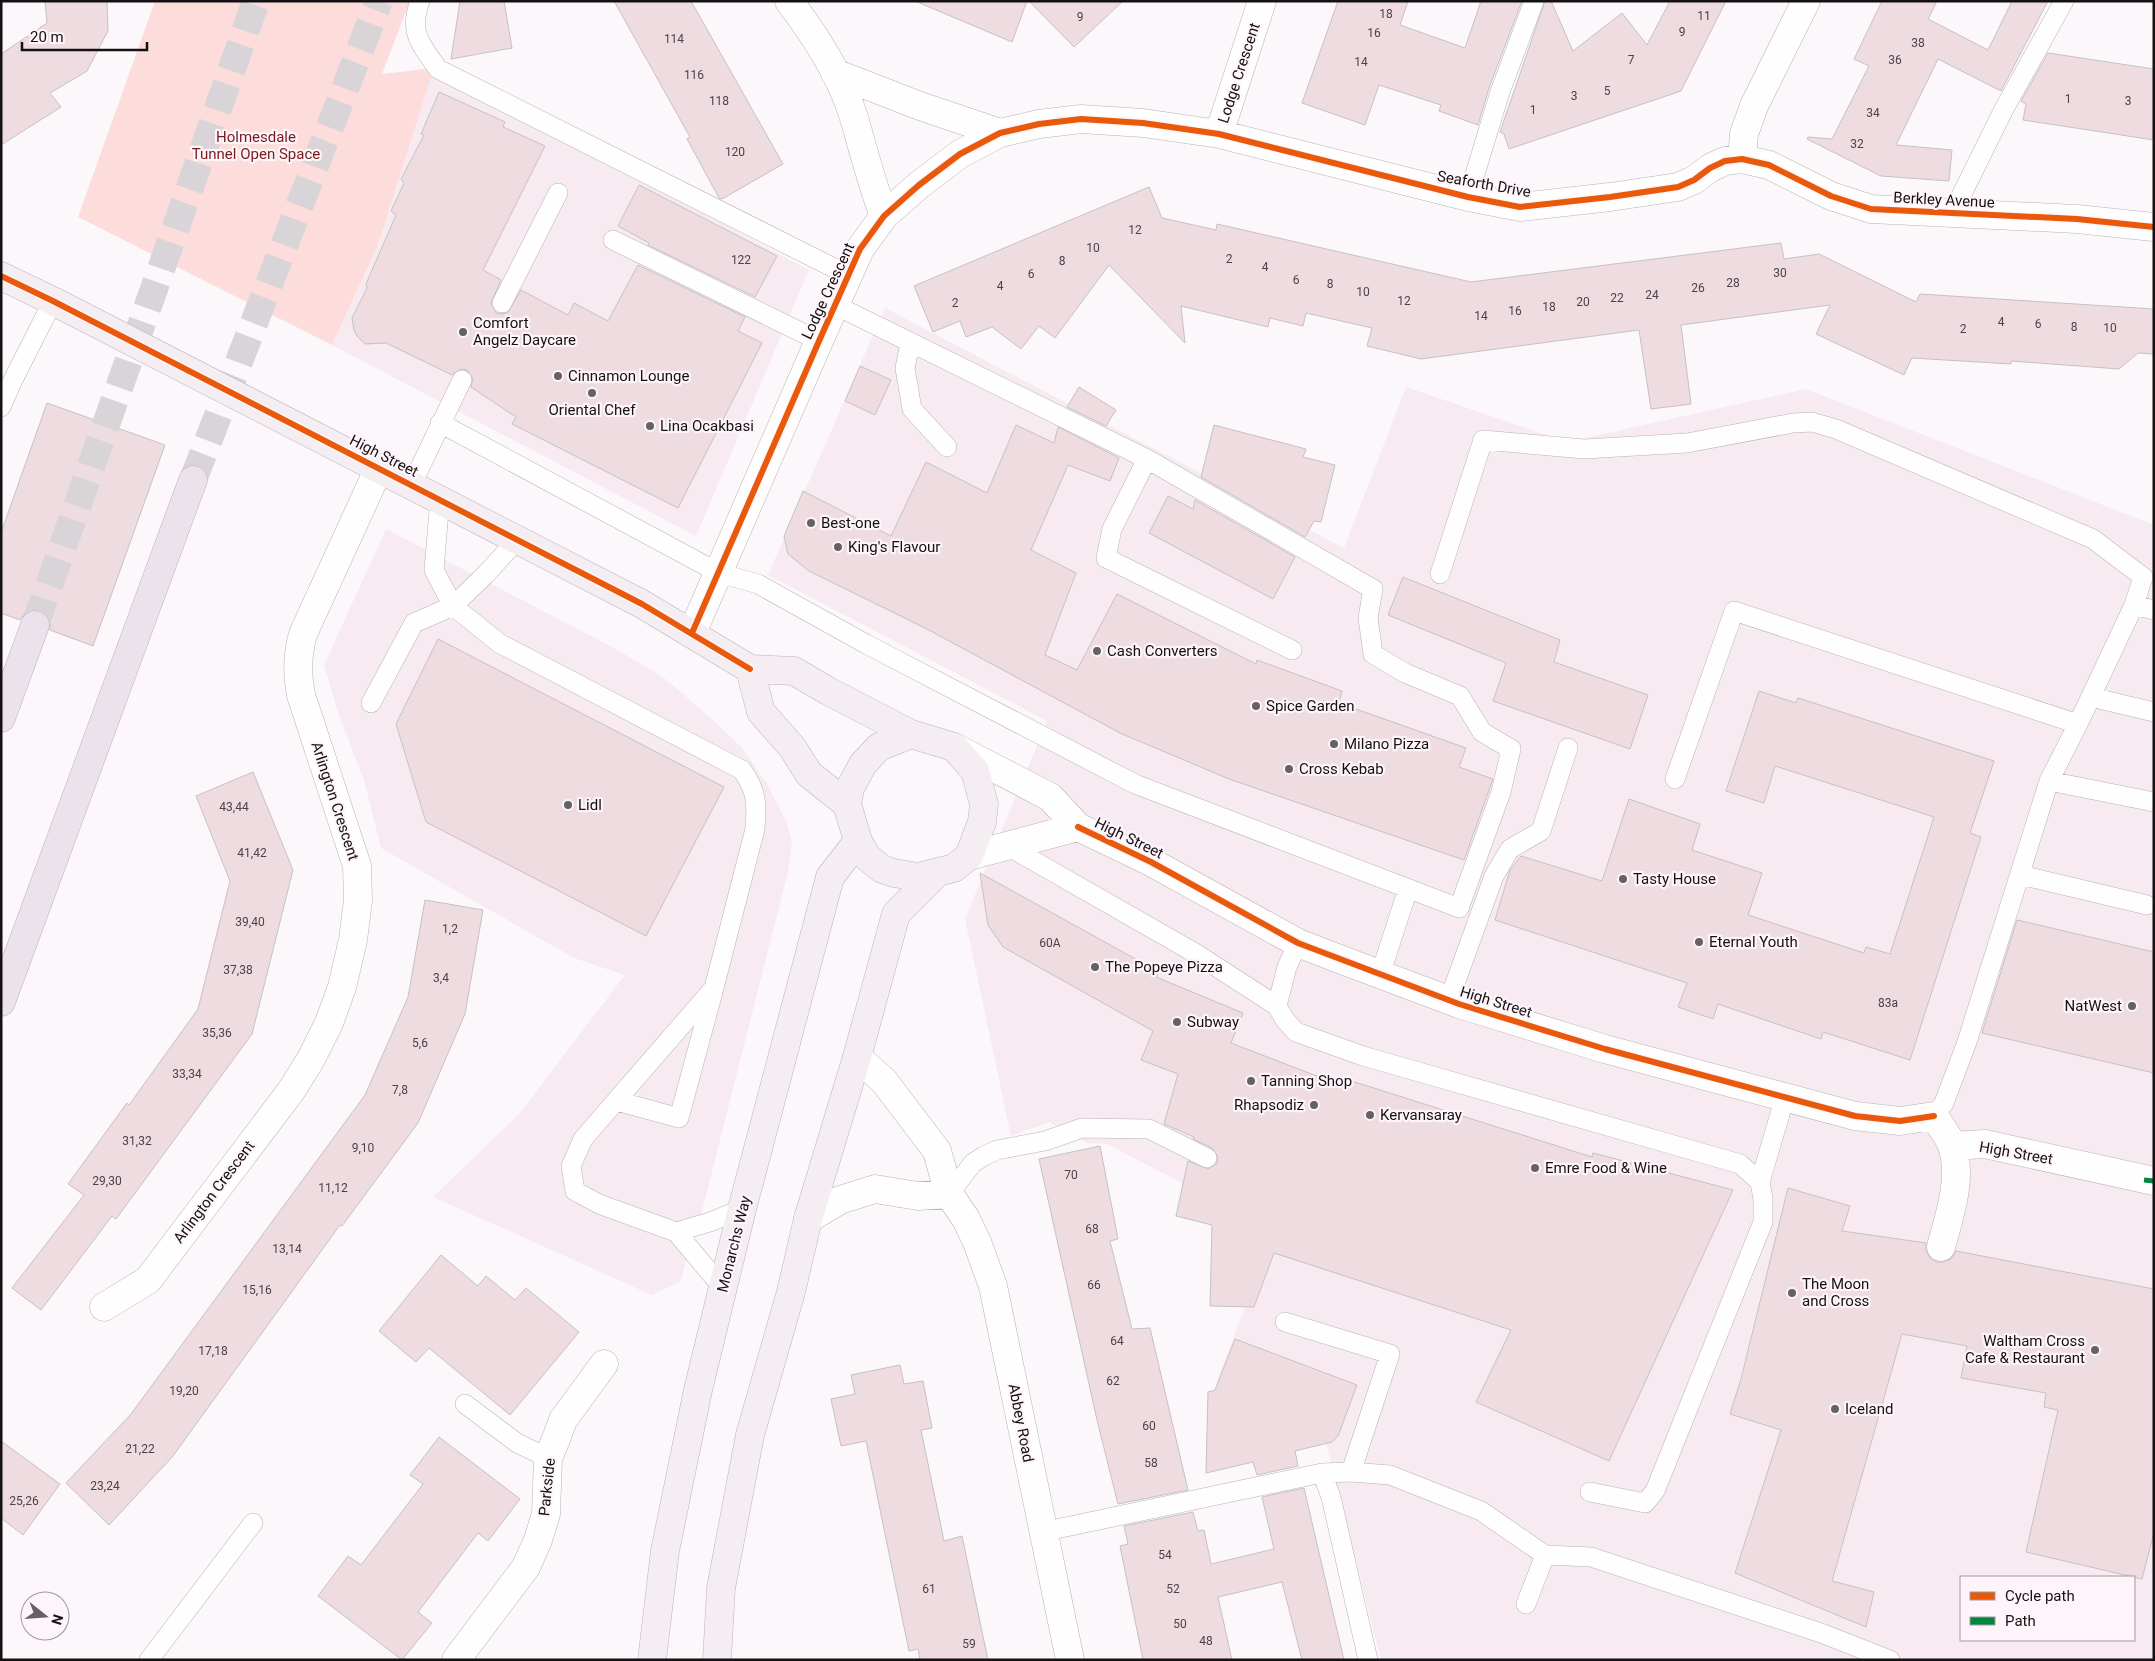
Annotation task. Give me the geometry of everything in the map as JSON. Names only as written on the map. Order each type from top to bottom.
[{"type":"highway","points":[[1,1002],[193,480]]},
{"type":"highway","points":[[1,718],[35,625]]},
{"type":"main road","name":"High Street","points":[[1,276],[412,484],[642,604],[750,669],[794,672],[911,734]]},
{"type":"main road","points":[[750,669],[761,712],[792,747],[809,774],[847,804]]},
{"type":"main road","points":[[911,734],[954,746],[975,771],[984,804],[982,822],[969,856],[954,868],[918,877],[894,873],[882,868],[868,857],[858,841],[847,804],[850,788],[863,764],[879,747],[911,734]]},
{"type":"main road","name":"Monarchs Way","points":[[652,1660],[665,1551],[698,1390],[742,1210],[830,877],[858,841]]},
{"type":"main road","points":[[717,1660],[721,1588],[750,1435],[791,1292],[808,1219],[857,1057],[896,914],[936,874]]},
{"type":"street","points":[[789,1],[816,37],[835,73],[854,120],[871,182],[884,216]]},
{"type":"street","name":"Lodge Crescent","points":[[692,633],[848,275],[860,249],[884,216],[919,185],[960,154],[1000,133],[1039,124],[1082,119],[1143,123],[1219,134],[1262,1]]},
{"type":"street","points":[[1742,159],[1744,134],[1754,106],[1806,1]]},
{"type":"street","points":[[835,73],[920,106],[1000,133]]},
{"type":"street","name":"Seaforth Drive","points":[[1219,134],[1468,197],[1520,207],[1678,187],[1694,180],[1710,168],[1724,161],[1742,159]]},
{"type":"street","name":"Berkley Avenue","points":[[1742,159],[1769,165],[1831,196],[1871,209],[2077,219],[2154,227]]},
{"type":"street","name":"Arlington Crescent","points":[[104,1306],[148,1280],[291,1090],[311,1059],[329,1023],[342,987],[353,940],[358,900],[357,866],[301,695],[297,672],[298,654],[303,634],[379,468]]},
{"type":"street","name":"High Street","points":[[954,746],[1050,797],[1078,827],[1151,862],[1298,943],[1380,975],[1449,1000],[1605,1049],[1855,1116],[1900,1121],[1934,1116]]},
{"type":"street","name":"High Street","points":[[969,856],[1078,827]]},
{"type":"street","name":"Abbey Road","points":[[857,1057],[884,1081],[937,1151],[950,1194],[966,1219],[977,1242],[993,1286],[1042,1532],[1070,1660]]},
{"type":"street","points":[[1934,1116],[1952,1146],[1955,1158],[1955,1185],[1941,1247]]},
{"type":"street","name":"High Street","points":[[1952,1146],[1985,1144],[2151,1176]]},
{"type":"street","points":[[808,1219],[840,1200],[876,1189],[918,1196],[950,1194]]},
{"type":"street","name":"Parkside","points":[[456,1660],[526,1567],[538,1540],[546,1514],[548,1458],[563,1420],[604,1364]]},
{"type":"lane","points":[[420,1],[416,13],[416,38],[438,69],[848,275]]},
{"type":"lane","points":[[1468,197],[1500,92],[1534,1]]},
{"type":"lane","points":[[1952,214],[2004,109],[2064,1]]},
{"type":"lane","points":[[502,303],[558,193]]},
{"type":"lane","points":[[613,240],[819,340]]},
{"type":"lane","points":[[1,407],[53,301]]},
{"type":"lane","points":[[440,423],[719,573],[758,584],[866,644],[1135,784],[1459,908],[1501,792],[1511,749],[1482,732],[1460,696],[1405,673],[1373,654],[1368,618],[1373,589],[1146,459],[835,306]]},
{"type":"lane","points":[[910,343],[904,368],[912,410],[947,447]]},
{"type":"lane","points":[[412,484],[462,380]]},
{"type":"lane","points":[[1440,574],[1483,440],[1584,449],[1687,443],[1793,423],[1812,422],[1836,429],[2093,539],[2143,577],[2134,604],[2049,781],[1958,1068],[1944,1103],[1934,1116]]},
{"type":"lane","points":[[1146,459],[1112,529],[1106,558],[1292,650]]},
{"type":"lane","points":[[440,499],[434,570],[453,606],[499,643],[742,770],[752,784],[757,804],[755,829],[679,1118],[617,1101]]},
{"type":"lane","points":[[371,703],[414,623],[453,606],[518,539]]},
{"type":"lane","points":[[2134,604],[2154,610]]},
{"type":"lane","points":[[1675,779],[1734,610],[2078,724]]},
{"type":"lane","points":[[2091,697],[2154,712]]},
{"type":"lane","points":[[1449,1000],[1494,876],[1510,849],[1541,831],[1568,748]]},
{"type":"lane","points":[[2049,781],[2154,802]]},
{"type":"lane","points":[[1006,845],[1195,953],[1277,1006],[1285,1020],[1296,1032],[1363,1056],[1740,1164],[1760,1182]]},
{"type":"lane","points":[[2020,875],[2147,905]]},
{"type":"lane","points":[[1380,975],[1408,889]]},
{"type":"lane","points":[[1277,1006],[1287,966],[1298,943]]},
{"type":"lane","points":[[714,988],[583,1139],[572,1166],[575,1191],[599,1204],[676,1232],[723,1288]]},
{"type":"lane","points":[[1590,1492],[1645,1503],[1655,1491],[1763,1222],[1763,1199],[1760,1182],[1785,1097]]},
{"type":"lane","points":[[950,1194],[973,1163],[984,1156],[997,1150],[1045,1141],[1082,1128],[1149,1129],[1207,1158]]},
{"type":"lane","points":[[676,1232],[742,1210]]},
{"type":"lane","points":[[1285,1322],[1390,1354],[1351,1472]]},
{"type":"lane","points":[[465,1404],[517,1443],[548,1458]]},
{"type":"lane","points":[[1042,1532],[1322,1473],[1351,1472],[1390,1475],[1481,1511],[1545,1555],[1591,1557],[1821,1633],[1890,1660]]},
{"type":"lane","points":[[1322,1473],[1331,1497],[1368,1660]]},
{"type":"lane","points":[[149,1660],[253,1524]]},
{"type":"lane","points":[[1526,1604],[1545,1555]]},
{"type":"shaded area","points":[[434,68],[809,270],[696,536],[332,345],[378,245]]},
{"type":"shaded area","points":[[885,308],[1344,548],[1406,387],[1567,442],[1806,389],[2154,525],[2154,1660],[1381,1660],[1327,1447],[1323,1423],[1217,1381],[1245,1307],[1254,1308],[1271,1261],[1230,1257],[1224,1205],[1107,1144],[1087,1143],[1049,1122],[1011,1136],[965,919],[1047,721],[768,575]]},
{"type":"shaded area","points":[[386,529],[614,648],[663,677],[711,718],[741,747],[766,782],[787,823],[792,843],[788,872],[700,1219],[691,1240],[681,1281],[652,1295],[433,1197],[519,1114],[625,975],[574,958],[381,848],[364,780],[338,713],[324,665]]},
{"type":"green space","name":"Holmesdale Tunnel Open Space","points":[[155,1],[410,1],[382,74],[434,68],[378,245],[332,345],[78,217]]},
{"type":"building","points":[[45,1],[107,1],[108,31],[87,71],[50,93],[61,107],[1,145],[1,54],[47,23]]},
{"type":"building","points":[[460,1],[504,1],[512,48],[451,59]]},
{"type":"building","points":[[614,1],[691,1],[783,164],[722,199],[719,198],[687,139],[690,137]]},
{"type":"building","points":[[915,1],[1027,1],[1012,42]]},
{"type":"building","points":[[1029,1],[1123,1],[1074,47]]},
{"type":"building","points":[[1338,1],[1408,1],[1400,25],[1465,48],[1481,1],[1522,1],[1489,88],[1478,125],[1439,111],[1441,105],[1379,85],[1365,125],[1302,103]]},
{"type":"building","points":[[1545,1],[1551,1],[1573,51],[1622,13],[1647,45],[1670,1],[1726,1],[1681,91],[1509,149],[1504,134],[1500,132]]},
{"type":"building","points":[[1882,1],[1937,1],[1928,19],[1988,50],[2012,1],[2048,1],[2001,91],[1938,59],[1896,145],[1952,150],[1949,181],[1881,176],[1807,139],[1808,137],[1832,139],[1869,66],[1854,59]]},
{"type":"building","points":[[2048,53],[2154,69],[2154,140],[2023,120],[2026,104],[2021,101]]},
{"type":"building","points":[[439,92],[505,122],[503,127],[545,146],[483,270],[501,280],[491,303],[496,313],[503,314],[508,312],[521,290],[568,315],[574,303],[608,321],[638,265],[745,317],[738,331],[762,343],[678,508],[512,424],[516,417],[471,387],[473,379],[467,370],[461,369],[452,375],[386,343],[365,344],[357,336],[352,318],[367,288],[366,284],[396,215],[391,211],[404,183],[401,179],[424,135],[421,134]]},
{"type":"building","points":[[639,185],[777,256],[755,297],[648,245],[649,243],[618,226]]},
{"type":"building","points":[[1149,187],[1162,218],[1216,230],[1217,224],[1471,282],[1781,243],[1784,259],[1819,254],[1916,302],[1920,294],[2154,309],[2154,354],[2138,353],[2119,369],[2011,361],[2011,364],[1912,358],[1904,375],[1816,334],[1830,305],[1681,325],[1691,404],[1651,409],[1639,330],[1421,359],[1367,346],[1372,328],[1306,313],[1303,326],[1270,318],[1268,327],[1181,306],[1185,343],[1109,265],[1055,338],[1039,326],[1021,349],[992,327],[966,337],[960,321],[933,332],[914,286]]},
{"type":"building","points":[[860,366],[891,380],[875,415],[845,401]]},
{"type":"building","points":[[1079,387],[1116,410],[1106,426],[1067,407]]},
{"type":"building","points":[[47,403],[165,445],[93,646],[50,630],[47,615],[40,610],[32,610],[25,613],[20,620],[1,613],[1,533]]},
{"type":"building","points":[[1016,425],[1054,443],[1058,427],[1119,458],[1110,481],[1068,465],[1031,550],[1076,573],[1045,655],[1077,670],[1117,594],[1256,664],[1257,660],[1342,691],[1339,703],[1466,748],[1459,767],[1493,779],[1464,860],[1229,779],[1120,733],[925,628],[809,571],[788,554],[784,536],[803,491],[891,536],[926,462],[987,493]]},
{"type":"building","points":[[1214,425],[1306,449],[1303,457],[1335,465],[1321,522],[1314,521],[1305,537],[1201,477]]},
{"type":"building","points":[[1168,496],[1193,509],[1195,500],[1295,557],[1273,599],[1149,533]]},
{"type":"building","points":[[1403,577],[1560,640],[1554,662],[1648,695],[1630,749],[1493,701],[1506,663],[1388,615]]},
{"type":"building","name":"Lidl","points":[[438,639],[724,787],[646,936],[426,822],[396,724]]},
{"type":"building","points":[[1759,691],[1796,703],[1798,698],[1994,761],[1970,833],[1981,837],[1910,1060],[1823,1032],[1821,1039],[1718,1004],[1713,1019],[1678,1007],[1687,983],[1495,920],[1510,870],[1521,856],[1602,881],[1629,799],[1700,824],[1692,850],[1762,873],[1748,915],[1864,953],[1866,947],[1890,954],[1934,817],[1775,766],[1764,803],[1726,791]]},
{"type":"building","points":[[253,772],[293,870],[252,1034],[116,1219],[112,1216],[41,1310],[12,1288],[84,1195],[68,1184],[127,1103],[129,1105],[198,1009],[230,881],[196,796]]},
{"type":"building","points":[[980,873],[1159,972],[1156,977],[1243,1013],[1231,1043],[1340,1085],[1342,1078],[1592,1157],[1593,1153],[1733,1190],[1609,1461],[1476,1402],[1511,1330],[1274,1253],[1254,1307],[1210,1306],[1212,1225],[1176,1216],[1188,1161],[1208,1169],[1217,1163],[1218,1157],[1212,1148],[1193,1139],[1194,1137],[1164,1124],[1178,1074],[1141,1060],[1153,1031],[1003,947],[988,925]]},
{"type":"building","points":[[425,900],[483,910],[465,1014],[418,1123],[342,1226],[340,1225],[173,1456],[109,1525],[66,1483],[131,1414],[365,1095],[408,997]]},
{"type":"building","points":[[2017,920],[2154,952],[2154,1073],[1982,1033]]},
{"type":"building","points":[[1100,1146],[1118,1239],[1110,1241],[1132,1329],[1150,1328],[1188,1490],[1118,1504],[1097,1420],[1039,1159]]},
{"type":"building","points":[[1788,1188],[1850,1206],[1842,1231],[1926,1243],[1926,1250],[1930,1258],[1937,1262],[1944,1262],[1952,1258],[1956,1251],[2154,1289],[2154,1532],[2142,1579],[2026,1552],[2058,1410],[2044,1407],[2046,1393],[1961,1378],[1967,1346],[1902,1334],[1832,1581],[1874,1592],[1866,1627],[1735,1573],[1781,1430],[1730,1414],[1741,1379]]},
{"type":"building","points":[[441,1255],[478,1286],[486,1276],[515,1300],[526,1288],[579,1332],[510,1415],[429,1348],[416,1362],[379,1331]]},
{"type":"building","points":[[1235,1339],[1357,1385],[1338,1436],[1332,1442],[1295,1451],[1298,1466],[1257,1475],[1253,1462],[1206,1473],[1208,1392],[1215,1390]]},
{"type":"building","points":[[900,1365],[904,1384],[923,1381],[932,1428],[921,1430],[944,1541],[962,1536],[988,1660],[920,1660],[918,1649],[909,1651],[866,1441],[841,1446],[831,1399],[855,1394],[851,1375]]},
{"type":"building","points":[[439,1437],[520,1499],[488,1541],[478,1533],[418,1612],[432,1623],[402,1660],[318,1596],[348,1556],[361,1565],[423,1484],[410,1475]]},
{"type":"building","points":[[1,1441],[60,1484],[23,1535],[1,1518]]},
{"type":"building","points":[[1304,1488],[1344,1660],[1302,1660],[1282,1582],[1218,1597],[1232,1660],[1143,1660],[1120,1546],[1128,1544],[1124,1526],[1193,1512],[1198,1531],[1204,1530],[1211,1564],[1274,1549],[1262,1497]]},
{"type":"tunnel","points":[[35,625],[256,1]]},
{"type":"tunnel","points":[[193,480],[379,1]]},
{"type":"marked path","points":[[2144,1180],[2154,1181]]},
{"type":"cycle path","points":[[692,633],[860,249],[884,216],[919,185],[960,154],[1000,133],[1039,124],[1081,119],[1143,123],[1219,134],[1468,197],[1520,207],[1678,187],[1694,180],[1710,168],[1725,161],[1742,159],[1769,165],[1831,196],[1871,209],[2077,219],[2154,227]]},
{"type":"cycle path","points":[[1,276],[642,604],[750,669]]},
{"type":"cycle path","points":[[1078,827],[1151,862],[1298,943],[1459,1004],[1605,1049],[1855,1116],[1900,1121],[1934,1116]]},
{"type":"place","name":"Comfort Angelz Daycare","points":[[463,332]]},
{"type":"place","name":"Cinnamon Lounge","points":[[558,376]]},
{"type":"place","name":"Oriental Chef","points":[[592,393]]},
{"type":"place","name":"Lina Ocakbasi","points":[[650,426]]},
{"type":"place","name":"Best-one","points":[[811,523]]},
{"type":"place","name":"King's Flavour","points":[[838,547]]},
{"type":"place","name":"Cash Converters","points":[[1097,651]]},
{"type":"place","name":"Spice Garden","points":[[1256,706]]},
{"type":"place","name":"Milano Pizza","points":[[1334,744]]},
{"type":"place","name":"Cross Kebab","points":[[1289,769]]},
{"type":"place","name":"Lidl","points":[[568,805]]},
{"type":"place","name":"Tasty House","points":[[1623,879]]},
{"type":"place","name":"Eternal Youth","points":[[1699,942]]},
{"type":"place","name":"The Popeye Pizza","points":[[1095,967]]},
{"type":"place","name":"NatWest","points":[[2132,1006]]},
{"type":"place","name":"Subway","points":[[1177,1022]]},
{"type":"place","name":"Tanning Shop","points":[[1251,1081]]},
{"type":"place","name":"Rhapsodiz","points":[[1314,1105]]},
{"type":"place","name":"Kervansaray","points":[[1370,1115]]},
{"type":"place","name":"Emre Food & Wine","points":[[1535,1168]]},
{"type":"place","name":"The Moon and Cross","points":[[1792,1293]]},
{"type":"place","name":"Waltham Cross Cafe & Restaurant","points":[[2095,1350]]},
{"type":"place","name":"Iceland","points":[[1835,1409]]}]
